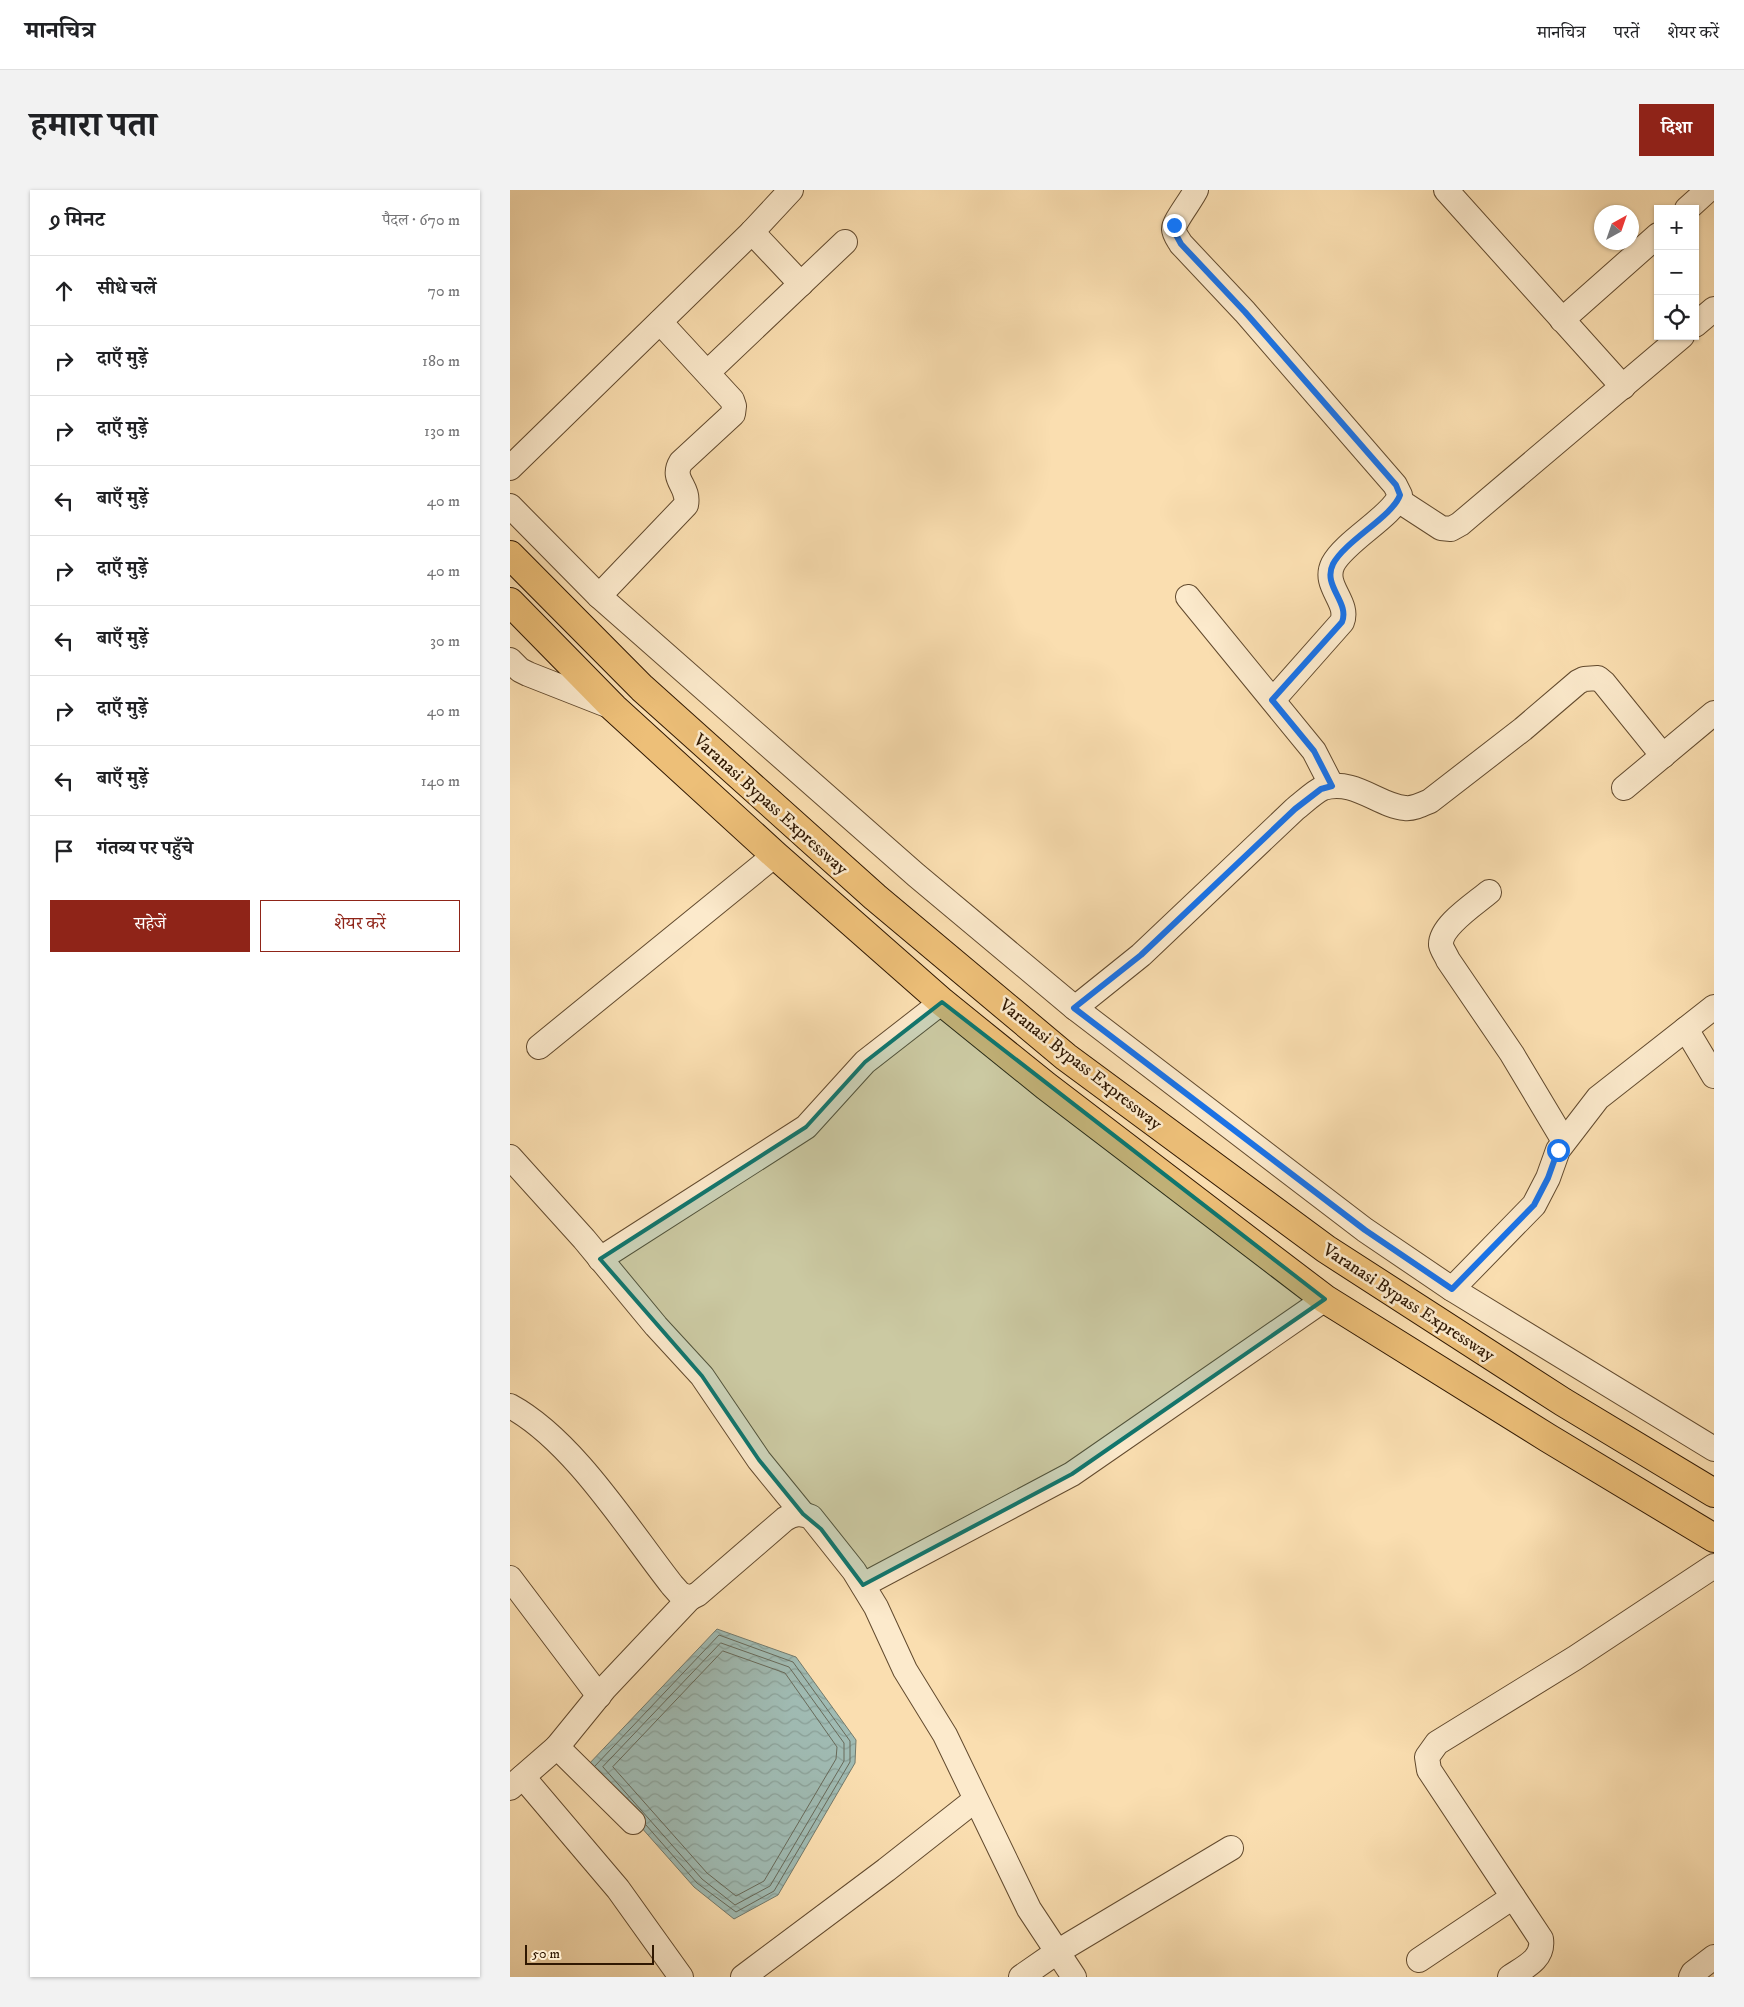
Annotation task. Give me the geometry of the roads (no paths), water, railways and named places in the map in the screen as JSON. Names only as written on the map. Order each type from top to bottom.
[{"type":"highway","name":"Varanasi Bypass Expressway","points":[[510,555],[642,688],[874,897],[1066,1057],[1326,1248],[1563,1402],[1714,1493]]},
{"type":"highway","name":"Varanasi Bypass Expressway","points":[[510,602],[614,708],[775,855],[942,1002],[1046,1086],[1325,1298],[1548,1438],[1714,1538]]},
{"type":"street","points":[[510,468],[752,232],[791,190]]},
{"type":"street","points":[[1196,190],[1174,225],[1174,231],[1181,244],[1245,312],[1396,485],[1400,495],[1398,500],[1344,550],[1335,561],[1330,572],[1330,578],[1344,610],[1342,622],[1272,700]]},
{"type":"street","points":[[1446,190],[1623,387]]},
{"type":"street","points":[[1691,205],[1708,190]]},
{"type":"street","points":[[752,232],[801,284]]},
{"type":"street","points":[[1562,320],[1654,239]]},
{"type":"street","points":[[708,372],[845,242]]},
{"type":"street","points":[[1699,322],[1714,309]]},
{"type":"street","points":[[598,596],[686,505],[687,498],[676,476],[677,468],[681,462],[733,414],[734,406],[732,400],[660,322]]},
{"type":"street","points":[[1398,500],[1433,525],[1451,529],[1460,524],[1677,340]]},
{"type":"street","points":[[510,506],[598,596],[909,868],[1074,1008],[1365,1230],[1452,1289],[1714,1450]]},
{"type":"street","points":[[1188,597],[1314,751],[1332,786]]},
{"type":"street","points":[[516,674],[614,708]]},
{"type":"street","points":[[1074,1008],[1141,955],[1295,809],[1321,789],[1332,786],[1364,792],[1405,808],[1430,801],[1523,729],[1578,682],[1592,678],[1598,678],[1604,683],[1663,756]]},
{"type":"street","points":[[1624,788],[1714,713]]},
{"type":"street","points":[[539,1047],[775,855]]},
{"type":"street","points":[[1489,892],[1447,927],[1442,936],[1441,946],[1448,960],[1512,1054],[1564,1141]]},
{"type":"street","points":[[600,1259],[806,1127],[865,1062],[942,1002]]},
{"type":"street","points":[[1452,1289],[1534,1205],[1548,1178],[1558,1150],[1598,1098],[1714,1007]]},
{"type":"street","points":[[1686,1029],[1714,1076]]},
{"type":"street","points":[[510,1157],[656,1326],[702,1376],[759,1460],[803,1514]]},
{"type":"street","points":[[863,1585],[1072,1474],[1325,1298]]},
{"type":"street","points":[[510,1406],[538,1426],[579,1466],[672,1586],[680,1594],[690,1598]]},
{"type":"street","points":[[681,1977],[618,1889],[517,1783],[557,1747],[599,1696],[690,1598],[698,1594],[793,1514],[803,1514],[811,1517],[863,1585],[883,1622],[905,1670],[945,1735],[1029,1909],[1074,1977]]},
{"type":"street","points":[[1510,1977],[1536,1959],[1542,1948],[1541,1939],[1429,1770],[1427,1757],[1437,1743],[1575,1658],[1714,1566]]},
{"type":"street","points":[[510,1578],[599,1696]]},
{"type":"street","points":[[557,1747],[633,1822]]},
{"type":"street","points":[[743,1977],[886,1870],[975,1800]]},
{"type":"street","points":[[1021,1977],[1057,1952],[1231,1848]]},
{"type":"street","points":[[1419,1960],[1513,1897]]},
{"type":"street","points":[[1691,1977],[1693,1973],[1714,1958]]},
{"type":"water","points":[[717,1629],[796,1657],[856,1740],[855,1763],[778,1895],[734,1919],[694,1887],[587,1766]]}]
